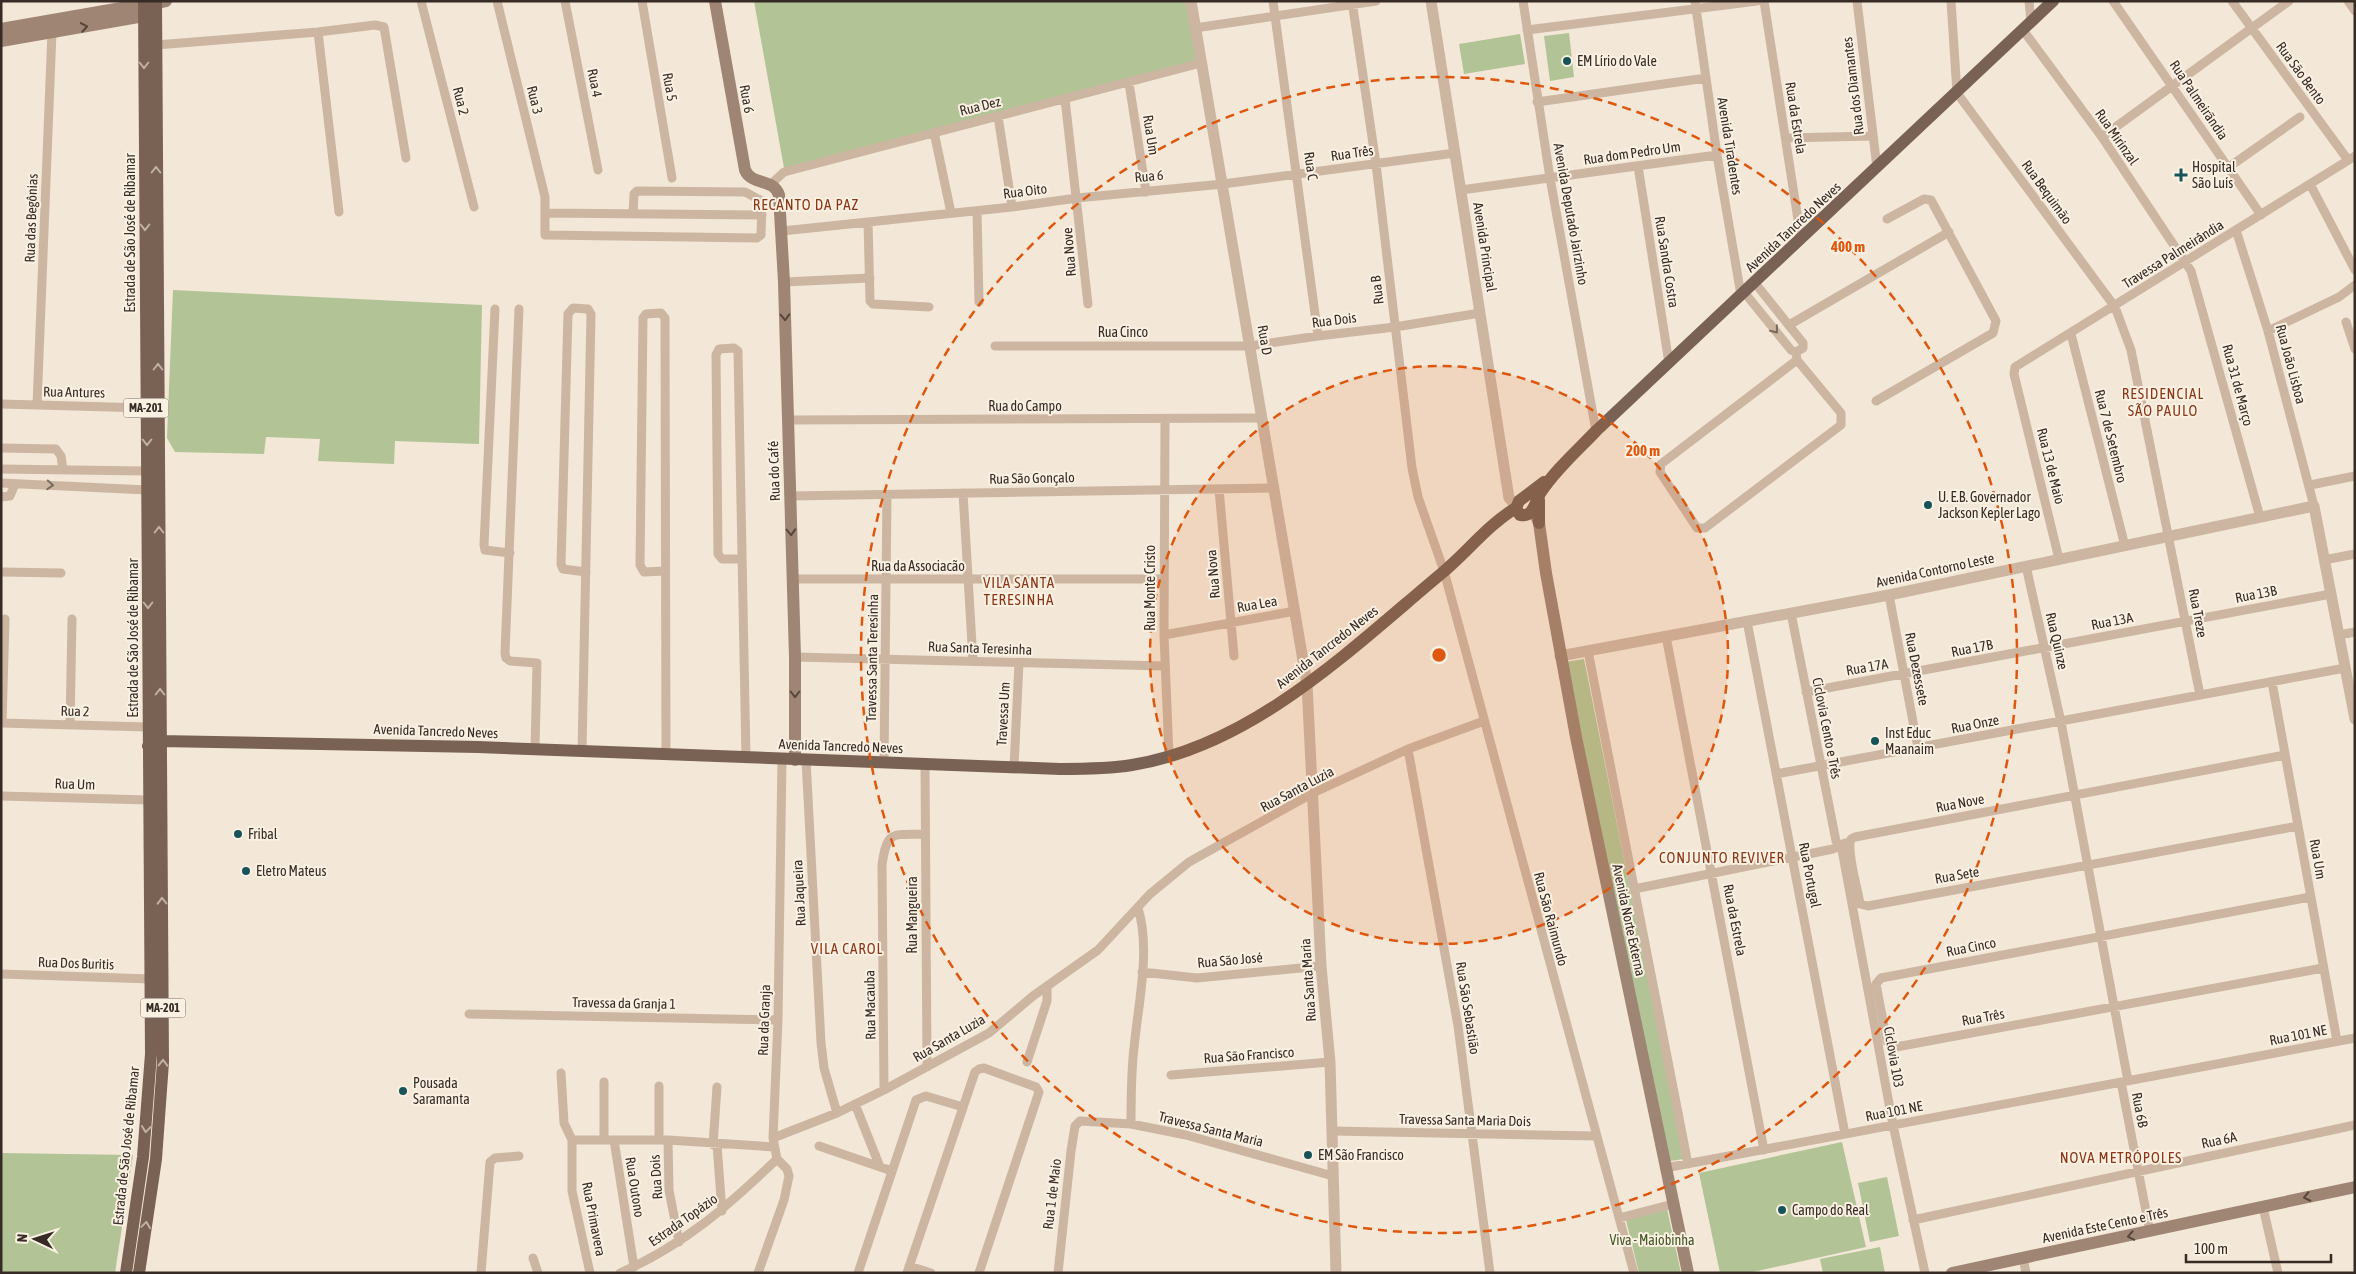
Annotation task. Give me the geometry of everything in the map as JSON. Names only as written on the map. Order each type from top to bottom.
[{"type":"main road","name":"Rua 6","points":[[715,1],[745,170],[751,179],[771,184]]},
{"type":"main road","name":"Avenida Tancredo Neves","points":[[1521,507],[1596,431],[2053,1]]},
{"type":"main road","points":[[6,34],[52,32],[152,4]]},
{"type":"main road","points":[[6,34],[152,4]]},
{"type":"main road","name":"Estrada de São José de Ribamar","points":[[139,1273],[156,1159],[163,1069],[154,744],[156,45],[152,4]]},
{"type":"main road","name":"Estrada de São José de Ribamar","points":[[126,1273],[148,1110],[151,1054],[149,800],[154,744],[148,727],[146,408],[152,4]]},
{"type":"main road","name":"Rua do Café","points":[[771,184],[780,194],[782,231],[795,657],[801,760]]},
{"type":"main road","name":"Avenida Tancredo Neves","points":[[154,744],[321,743],[1077,769],[1116,767],[1169,756],[1205,744],[1241,726],[1307,684],[1541,492],[1554,475]]},
{"type":"main road","points":[[1540,523],[1541,492]]},
{"type":"main road","name":"Avenida Norte Externa","points":[[1521,507],[1540,523],[1546,573],[1560,656],[1688,1273]]},
{"type":"main road","name":"Avenida Norte Externa","points":[[1521,507],[1533,528],[1546,573]]},
{"type":"main road","name":"Avenida Este Cento e Três","points":[[1952,1273],[2355,1188]]},
{"type":"street","name":"Rua 2","points":[[421,1],[474,207]]},
{"type":"street","name":"Rua 3","points":[[497,1],[546,209],[545,232],[548,236],[760,238],[762,215]]},
{"type":"street","name":"Rua 4","points":[[565,1],[598,170]]},
{"type":"street","name":"Rua 5","points":[[642,1],[672,178]]},
{"type":"street","name":"Rua D","points":[[1191,1],[1307,684]]},
{"type":"street","name":"Rua C","points":[[1273,1],[1298,174],[1318,336]]},
{"type":"street","points":[[1195,28],[1352,3],[1376,1]]},
{"type":"street","name":"Avenida Principal","points":[[1431,1],[1480,313],[1521,507]]},
{"type":"street","name":"Avenida Deputado Jairzinho","points":[[1523,1],[1537,102],[1596,431]]},
{"type":"street","points":[[1528,30],[1695,5],[1757,1]]},
{"type":"street","name":"Rua da Estrela","points":[[1764,1],[1801,239]]},
{"type":"street","name":"Rua dos Diamantes","points":[[1857,1],[1877,168]]},
{"type":"street","points":[[1951,1],[1957,93]]},
{"type":"street","points":[[2027,26],[2029,1]]},
{"type":"street","name":"Rua Palmeirãndia","points":[[2113,1],[2173,85],[2261,215]]},
{"type":"street","name":"Rua São Bento","points":[[2232,1],[2351,158]]},
{"type":"street","points":[[2102,137],[2289,1]]},
{"type":"street","points":[[2348,1],[2355,11]]},
{"type":"street","name":"Rua B","points":[[1352,3],[1376,164],[1412,468],[1418,497],[1444,571]]},
{"type":"street","name":"Avenida Tiradentes","points":[[1695,5],[1717,155],[1743,294]]},
{"type":"street","points":[[156,45],[318,32],[375,24],[384,27],[406,158]]},
{"type":"street","name":"Rua Mirinzal","points":[[2027,26],[2185,262]]},
{"type":"street","name":"Rua das Begônias","points":[[37,405],[52,32]]},
{"type":"street","points":[[318,32],[339,212]]},
{"type":"street","name":"Rua Dez","points":[[771,184],[784,172],[1201,63]]},
{"type":"street","points":[[1537,102],[1706,78]]},
{"type":"street","name":"Rua Um","points":[[1129,83],[1146,192]]},
{"type":"street","name":"Rua Bequimão","points":[[1957,93],[2114,306],[2131,350],[2170,536]]},
{"type":"street","points":[[1065,98],[1078,198]]},
{"type":"street","points":[[998,116],[1012,207]]},
{"type":"street","points":[[2228,167],[2300,117]]},
{"type":"street","points":[[934,132],[951,213]]},
{"type":"street","points":[[1786,138],[1873,136]]},
{"type":"street","name":"Rua Três","points":[[1223,184],[1455,153]]},
{"type":"street","name":"Rua dom Pedro Um","points":[[1461,190],[1717,155]]},
{"type":"street","name":"Travessa Palmeirândia","points":[[2015,380],[2014,374],[2018,364],[2071,334],[2351,158]]},
{"type":"street","name":"Rua Sandra Costra","points":[[1638,166],[1669,363]]},
{"type":"street","name":"Rua 6","points":[[1078,198],[1223,184]]},
{"type":"street","points":[[2310,184],[2355,270]]},
{"type":"street","points":[[546,209],[633,214],[762,215],[761,199],[745,192],[637,191],[634,194],[633,214]]},
{"type":"street","name":"Rua Oito","points":[[976,210],[1078,198]]},
{"type":"street","name":"Rua Nove","points":[[1078,198],[1088,304]]},
{"type":"street","points":[[1876,401],[1996,330],[1996,321],[1931,200],[1924,198],[1887,220]]},
{"type":"street","points":[[782,231],[976,210],[979,302]]},
{"type":"street","points":[[868,222],[870,301],[873,304],[929,307]]},
{"type":"street","name":"Rua João Lisboa","points":[[2236,230],[2268,331],[2314,506]]},
{"type":"street","points":[[1789,325],[1949,232]]},
{"type":"street","name":"Rua 31 de Março","points":[[2185,262],[2195,282],[2260,517]]},
{"type":"street","points":[[784,282],[870,278]]},
{"type":"street","points":[[1743,294],[1797,356],[1841,413],[1840,425],[1705,528],[1697,528],[1660,472],[1661,464],[1797,356],[1802,348],[1803,343],[1755,282]]},
{"type":"street","points":[[2268,331],[2339,297],[2355,285]]},
{"type":"street","points":[[582,751],[586,572],[591,314],[588,309],[573,308],[568,314],[561,564],[566,571],[586,572]]},
{"type":"street","points":[[494,309],[484,545],[485,550],[489,552],[510,552]]},
{"type":"street","points":[[519,309],[506,658],[510,661],[534,662],[538,667],[535,750]]},
{"type":"street","points":[[665,572],[644,572],[640,565],[643,318],[646,314],[661,313],[665,318],[666,754]]},
{"type":"street","name":"Rua Dois","points":[[1250,346],[1395,327],[1480,313]]},
{"type":"street","points":[[2346,322],[2355,349]]},
{"type":"street","name":"Rua 7 de Setembro","points":[[2071,334],[2125,546]]},
{"type":"street","name":"Rua Cinco","points":[[995,346],[1250,346]]},
{"type":"street","points":[[742,559],[722,559],[718,554],[716,355],[719,349],[734,348],[738,351],[746,758]]},
{"type":"street","name":"Rua 13 de Maio","points":[[2015,380],[2059,559]]},
{"type":"street","name":"Rua Antures","points":[[1,404],[146,408]]},
{"type":"street","name":"Rua do Campo","points":[[788,420],[1165,420],[1262,418]]},
{"type":"street","name":"Rua Monte Cristo","points":[[1165,420],[1164,635],[1169,756]]},
{"type":"street","points":[[1,448],[56,449],[62,456],[63,470]]},
{"type":"street","points":[[1,468],[147,471]]},
{"type":"street","points":[[2310,485],[2355,476]]},
{"type":"street","points":[[1,483],[147,490]]},
{"type":"street","points":[[1,497],[10,496],[15,484]]},
{"type":"street","name":"Rua São Gonçalo","points":[[790,496],[1274,488]]},
{"type":"street","name":"Rua Nova","points":[[1219,489],[1234,656]]},
{"type":"street","points":[[963,493],[973,661]]},
{"type":"street","name":"Travessa Santa Teresinha","points":[[884,763],[887,494]]},
{"type":"street","points":[[2314,506],[2355,719]]},
{"type":"street","name":"Avenida Contorno Leste","points":[[1560,656],[1888,595],[2314,506]]},
{"type":"street","name":"Rua Treze","points":[[2170,536],[2200,695]]},
{"type":"street","points":[[2324,560],[2355,554]]},
{"type":"street","name":"Rua Quinze","points":[[2026,566],[2061,722]]},
{"type":"street","name":"Rua São Raimundo","points":[[1444,571],[1634,1273]]},
{"type":"street","points":[[1,572],[61,573]]},
{"type":"street","name":"Rua da Associacão","points":[[793,579],[1164,579]]},
{"type":"street","name":"Rua 13B","points":[[2186,621],[2331,594]]},
{"type":"street","name":"Rua Dezessete","points":[[1888,595],[1918,748]]},
{"type":"street","name":"Rua Lea","points":[[1164,635],[1295,611]]},
{"type":"street","name":"Ciclovia Cento e Três","points":[[1790,613],[1836,840],[1840,845]]},
{"type":"street","points":[[2,723],[5,619]]},
{"type":"street","points":[[70,725],[72,619]]},
{"type":"street","name":"Rua Portugal","points":[[1747,621],[1845,1134]]},
{"type":"street","name":"Rua 13A","points":[[2044,648],[2186,621]]},
{"type":"street","points":[[2339,635],[2355,632]]},
{"type":"street","name":"Rua da Estrela","points":[[1666,636],[1764,1150]]},
{"type":"street","name":"Rua 17B","points":[[1904,675],[2044,648]]},
{"type":"street","name":"Avenida Norte Externa","points":[[1588,651],[1688,1164]]},
{"type":"street","name":"Rua Santa Teresinha","points":[[795,657],[1165,666]]},
{"type":"street","name":"Travessa Um","points":[[1014,767],[1019,663]]},
{"type":"street","name":"Rua Onze","points":[[1776,774],[2345,668]]},
{"type":"street","name":"Rua 17A","points":[[1806,692],[1904,675]]},
{"type":"street","name":"Rua Um","points":[[2272,682],[2337,1041]]},
{"type":"street","name":"Rua Santa Maria","points":[[1307,684],[1321,966],[1330,1062],[1336,1273]]},
{"type":"street","name":"Rua Santa Luzia","points":[[773,1143],[884,1090],[989,1033],[1033,996],[1047,988],[1098,950],[1170,877],[1189,862],[1313,793],[1408,750],[1484,721]]},
{"type":"street","points":[[2061,722],[2122,1044],[2125,1082]]},
{"type":"street","name":"Rua 2","points":[[2,723],[148,727]]},
{"type":"street","name":"Rua São Sebastião","points":[[1408,750],[1458,1026],[1490,1273]]},
{"type":"street","name":"Rua Nove","points":[[1634,889],[1833,849],[1851,839],[2285,755]]},
{"type":"street","name":"Rua da Granja","points":[[758,1273],[789,1184],[789,1176],[786,1169],[777,1159],[773,1143],[778,1020],[782,759]]},
{"type":"street","name":"Rua Jaqueira","points":[[801,760],[821,1044],[824,1068],[837,1113]]},
{"type":"street","name":"Rua Mangueira","points":[[925,764],[927,1067]]},
{"type":"street","name":"Rua Um","points":[[1,796],[149,800]]},
{"type":"street","name":"Rua Sete","points":[[1851,839],[1849,844],[1860,904],[1868,906],[2298,826]]},
{"type":"street","name":"Rua Macauba","points":[[884,1090],[882,865],[884,848],[888,839],[894,835],[925,834]]},
{"type":"street","name":"Ciclovia 103","points":[[1840,845],[1877,1014],[1893,1125],[1925,1273]]},
{"type":"street","name":"Rua Cinco","points":[[1877,1014],[1876,984],[1881,978],[2310,897]]},
{"type":"street","points":[[1130,1124],[1134,1049],[1142,972],[1142,926],[1138,908]]},
{"type":"street","name":"Rua São José","points":[[1142,972],[1197,978],[1321,966]]},
{"type":"street","name":"Rua Três","points":[[1877,1014],[1887,1042],[1896,1047],[2324,968]]},
{"type":"street","name":"Rua Dos Buritis","points":[[1,974],[150,979]]},
{"type":"street","points":[[1027,1062],[1046,1001],[1047,988]]},
{"type":"street","name":"Travessa da Granja 1","points":[[469,1014],[778,1020]]},
{"type":"street","name":"Rua 101 NE","points":[[1665,1168],[2355,1038]]},
{"type":"street","name":"Rua São Francisco","points":[[1171,1075],[1330,1062]]},
{"type":"street","points":[[931,1273],[908,1269],[975,1072],[979,1068],[984,1068],[1038,1089],[980,1273]]},
{"type":"street","name":"Rua Primavera","points":[[562,1073],[564,1123],[572,1140],[572,1191],[590,1273]]},
{"type":"street","points":[[604,1082],[604,1140]]},
{"type":"street","name":"Rua 6B","points":[[2125,1082],[2138,1172],[2150,1232]]},
{"type":"street","name":"Rua Dois","points":[[660,1086],[663,1140],[679,1242]]},
{"type":"street","points":[[717,1087],[715,1145],[722,1211]]},
{"type":"street","points":[[858,1273],[916,1100],[926,1096],[964,1107]]},
{"type":"street","points":[[855,1104],[880,1167]]},
{"type":"street","name":"Travessa Santa Maria","points":[[1080,1121],[1130,1124],[1223,1145],[1333,1176]]},
{"type":"street","name":"Rua 1 de Maio","points":[[1058,1273],[1071,1151],[1075,1126],[1080,1121]]},
{"type":"street","name":"Rua 6A","points":[[1913,1220],[2355,1125]]},
{"type":"street","name":"Travessa Santa Maria Dois","points":[[1332,1131],[1596,1136]]},
{"type":"street","points":[[572,1140],[663,1140],[715,1145],[773,1143]]},
{"type":"street","name":"Rua Outono","points":[[614,1140],[634,1267]]},
{"type":"street","points":[[819,1146],[892,1171]]},
{"type":"street","points":[[481,1273],[490,1162],[495,1158],[519,1156]]},
{"type":"street","name":"Estrada Topázio","points":[[620,1273],[679,1242],[722,1211],[777,1159]]},
{"type":"street","points":[[1619,1218],[1673,1204]]},
{"type":"street","points":[[2263,1207],[2278,1273]]},
{"type":"street","points":[[2023,1257],[2026,1273]]},
{"type":"street","points":[[532,1258],[538,1273]]},
{"type":"green space","points":[[754,1],[1186,1],[1197,61],[784,168]]},
{"type":"green space","points":[[1569,33],[1574,77],[1550,81],[1544,36]]},
{"type":"green space","points":[[1520,34],[1525,64],[1464,74],[1459,44]]},
{"type":"green space","points":[[173,290],[482,305],[479,444],[395,441],[394,464],[318,461],[320,439],[266,437],[264,454],[175,452],[167,438]]},
{"type":"green space","points":[[1584,659],[1684,1159],[1670,1161],[1566,662]]},
{"type":"green space","name":"Campo do Real","points":[[1842,1142],[1866,1247],[1748,1273],[1720,1273],[1699,1173]]},
{"type":"green space","points":[[1,1153],[133,1155],[115,1273],[1,1273]]},
{"type":"green space","points":[[1887,1177],[1899,1236],[1870,1242],[1858,1183]]},
{"type":"green space","name":"Viva - Maiobinha","points":[[1667,1209],[1681,1273],[1639,1273],[1626,1220]]},
{"type":"green space","points":[[1880,1247],[1885,1273],[1823,1273],[1820,1259]]},
{"type":"place","name":"EM Lírio do Vale","points":[[1567,61]]},
{"type":"place","name":"Hospital São Luís","points":[[2181,175]]},
{"type":"place","name":"U. E.B. Governador Jackson Kepler Lago","points":[[1928,505]]},
{"type":"place","name":"Inst Educ Maanaim","points":[[1875,741]]},
{"type":"place","name":"Fribal","points":[[238,834]]},
{"type":"place","name":"Eletro Mateus","points":[[246,871]]},
{"type":"place","name":"Pousada Saramanta","points":[[403,1091]]},
{"type":"place","name":"EM São Francisco","points":[[1308,1155]]},
{"type":"place","name":"Campo do Real","points":[[1782,1210]]},
{"type":"district","name":"RECANTO DA PAZ","points":[[806,204]]},
{"type":"district","name":"RESIDENCIAL SÃO PAULO","points":[[2163,402]]},
{"type":"district","name":"VILA SANTA TERESINHA","points":[[1019,590]]},
{"type":"district","name":"CONJUNTO REVIVER","points":[[1722,857]]},
{"type":"district","name":"VILA CAROL","points":[[847,948]]},
{"type":"district","name":"NOVA METRÓPOLES","points":[[2121,1157]]}]
